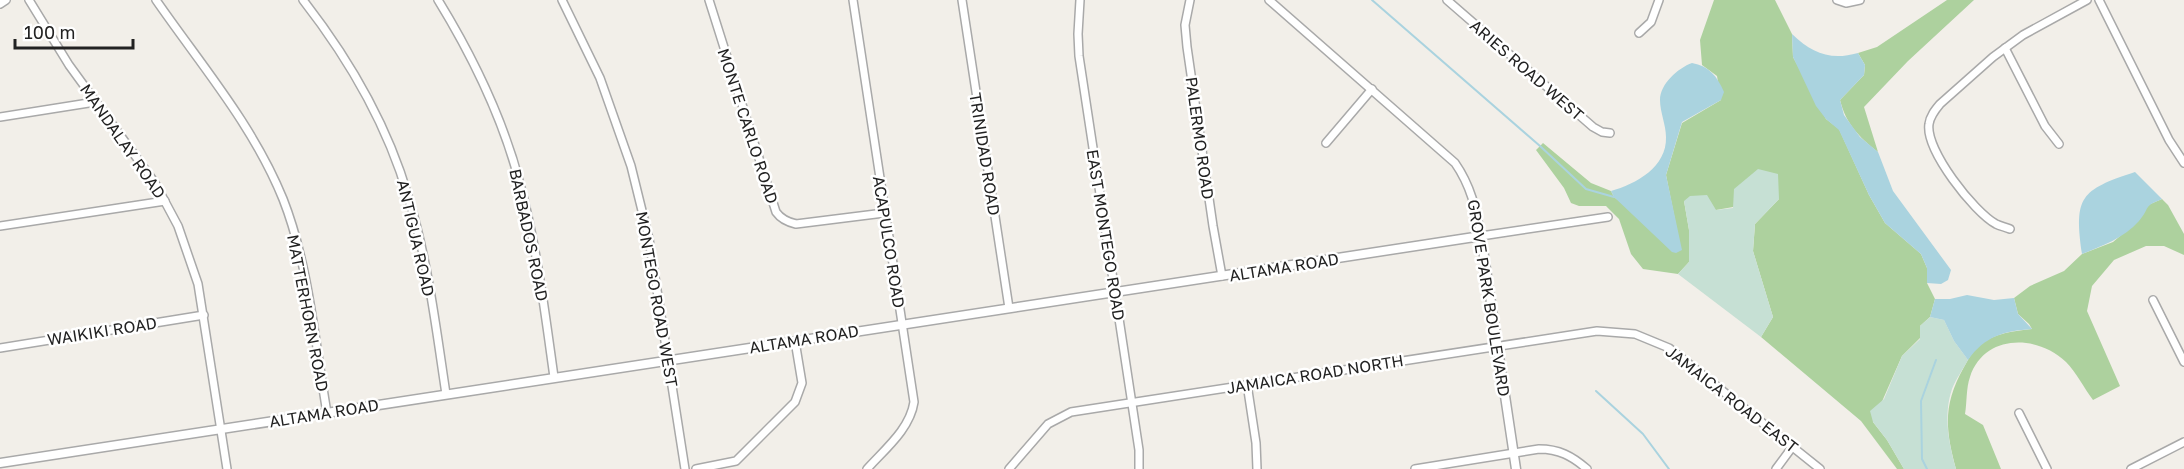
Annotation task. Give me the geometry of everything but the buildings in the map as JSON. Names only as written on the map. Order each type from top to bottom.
[{"type":"street","points":[[0,4],[6,0]]},
{"type":"street","name":"MANDALAY ROAD","points":[[29,0],[95,102],[155,183],[189,255],[204,315],[227,469]]},
{"type":"street","name":"MATTERHORN ROAD","points":[[156,0],[194,56],[234,107],[283,199],[296,238],[304,276],[327,413]]},
{"type":"street","name":"ANTIGUA ROAD","points":[[303,0],[338,45],[359,81],[380,121],[399,167],[423,255],[446,394]]},
{"type":"street","name":"BARBADOS ROAD","points":[[438,0],[479,74],[520,182],[532,234],[554,377]]},
{"type":"street","name":"MONTEGO ROAD WEST","points":[[562,0],[600,78],[631,166],[649,239],[685,469]]},
{"type":"street","name":"MONTE CARLO ROAD","points":[[709,0],[772,201],[780,216],[796,224],[884,213]]},
{"type":"street","name":"ACAPULCO ROAD","points":[[853,0],[914,402],[912,414],[904,426],[867,469]]},
{"type":"street","name":"TRINIDAD ROAD","points":[[962,0],[1008,308]]},
{"type":"street","name":"EAST MONTEGO ROAD","points":[[1080,0],[1079,56],[1139,450],[1139,469]]},
{"type":"street","name":"PALERMO ROAD","points":[[1190,0],[1185,25],[1186,47],[1222,276]]},
{"type":"street","name":"GROVE PARK BOULEVARD","points":[[1269,0],[1455,163],[1465,177],[1472,194],[1480,236],[1516,469]]},
{"type":"street","name":"ARIES ROAD WEST","points":[[1447,0],[1593,127],[1610,133]]},
{"type":"street","points":[[1639,33],[1651,22],[1659,0]]},
{"type":"street","points":[[1837,0],[1846,3],[1860,0]]},
{"type":"street","points":[[2010,229],[1996,224],[1986,216],[1951,176],[1931,143],[1929,124],[1932,114],[1940,104],[2005,48],[2032,29],[2087,0]]},
{"type":"street","points":[[2099,0],[2169,140],[2184,163]]},
{"type":"street","points":[[2005,48],[2045,126],[2059,144]]},
{"type":"street","points":[[1326,143],[1372,89]]},
{"type":"street","points":[[0,117],[95,102]]},
{"type":"street","points":[[0,226],[165,201]]},
{"type":"street","name":"ALTAMA ROAD","points":[[0,463],[1608,217]]},
{"type":"street","points":[[2152,300],[2184,362]]},
{"type":"street","name":"WAIKIKI ROAD","points":[[0,348],[204,315]]},
{"type":"street","name":"JAMAICA ROAD EAST","points":[[1497,346],[1597,331],[1617,332],[1652,340],[1684,358],[1820,469]]},
{"type":"street","points":[[696,469],[736,461],[795,402],[802,383],[795,341]]},
{"type":"street","name":"JAMAICA ROAD NORTH","points":[[1009,469],[1048,424],[1071,412],[1497,346]]},
{"type":"street","points":[[1247,384],[1256,443],[1257,469]]},
{"type":"street","points":[[2019,413],[2047,469]]},
{"type":"street","points":[[2131,469],[2184,442]]},
{"type":"street","points":[[1776,469],[1793,446]]},
{"type":"street","points":[[1415,469],[1553,449],[1575,459],[1587,469]]},
{"type":"green space","points":[[1714,0],[1775,0],[1792,34],[1793,57],[1826,119],[1839,129],[1869,195],[1885,223],[1921,254],[1927,268],[1927,283],[1935,299],[1930,317],[1920,326],[1920,338],[1902,356],[1873,422],[1904,469],[1897,469],[1861,421],[1761,337],[1773,317],[1753,251],[1755,224],[1779,199],[1716,210],[1684,201],[1689,230],[1689,262],[1678,274],[1643,269],[1631,254],[1619,219],[1606,206],[1579,206],[1571,203],[1564,188],[1536,150],[1543,143],[1591,183],[1611,191],[1614,197],[1681,250],[1666,175],[1682,123],[1721,100],[1717,76],[1702,65],[1700,40]]},
{"type":"green space","points":[[1947,0],[1974,0],[1908,61],[1864,107],[1878,152],[1854,129],[1840,100],[1864,75],[1865,65],[1858,53],[1877,47]]},
{"type":"green space","points":[[1758,169],[1778,174],[1779,199],[1755,224],[1753,251],[1773,317],[1761,337],[1678,274],[1689,262],[1689,230],[1684,201],[1690,196],[1707,195],[1716,210],[1733,208],[1734,189]]},
{"type":"green space","points":[[2162,199],[2168,205],[2184,234],[2184,255],[2164,246],[2146,246],[2114,260],[2092,286],[2087,311],[2120,386],[2093,400],[2070,366],[2054,353],[2041,346],[2027,343],[1999,346],[1977,363],[1970,377],[1965,414],[1983,425],[2001,469],[1956,469],[1948,429],[1952,393],[1967,361],[1980,345],[1998,335],[2032,329],[2018,314],[2014,298],[2030,286],[2064,271],[2082,254],[2113,242],[2139,220],[2148,205]]},
{"type":"green space","points":[[1930,317],[1944,320],[1954,341],[1968,360],[1949,399],[1947,419],[1949,440],[1956,469],[1904,469],[1873,422],[1870,411],[1884,399],[1902,356],[1920,339],[1920,326]]},
{"type":"water","points":[[1792,34],[1822,54],[1839,56],[1858,53],[1865,65],[1864,75],[1840,100],[1844,115],[1860,137],[1878,152],[1893,191],[1951,270],[1948,280],[1941,284],[1927,283],[1927,268],[1921,254],[1885,223],[1869,195],[1839,130],[1816,106],[1793,57]]},
{"type":"water","points":[[1692,63],[1712,73],[1724,92],[1721,100],[1682,122],[1666,175],[1682,250],[1676,253],[1672,252],[1614,197],[1611,191],[1640,179],[1656,165],[1665,148],[1666,137],[1660,105],[1663,88],[1671,77]]},
{"type":"water","points":[[2135,172],[2162,199],[2149,206],[2139,221],[2127,232],[2082,254],[2079,220],[2085,198],[2102,184]]},
{"type":"water","points":[[1967,295],[1994,300],[2014,298],[2018,314],[2032,329],[1996,336],[1981,345],[1968,360],[1954,341],[1944,320],[1930,317],[1935,299],[1950,299]]},
{"type":"waterway","points":[[1372,0],[1586,189],[1614,197]]},
{"type":"waterway","points":[[1927,469],[1922,459],[1921,401],[1936,360]]},
{"type":"waterway","points":[[1596,391],[1643,434],[1669,469]]}]
